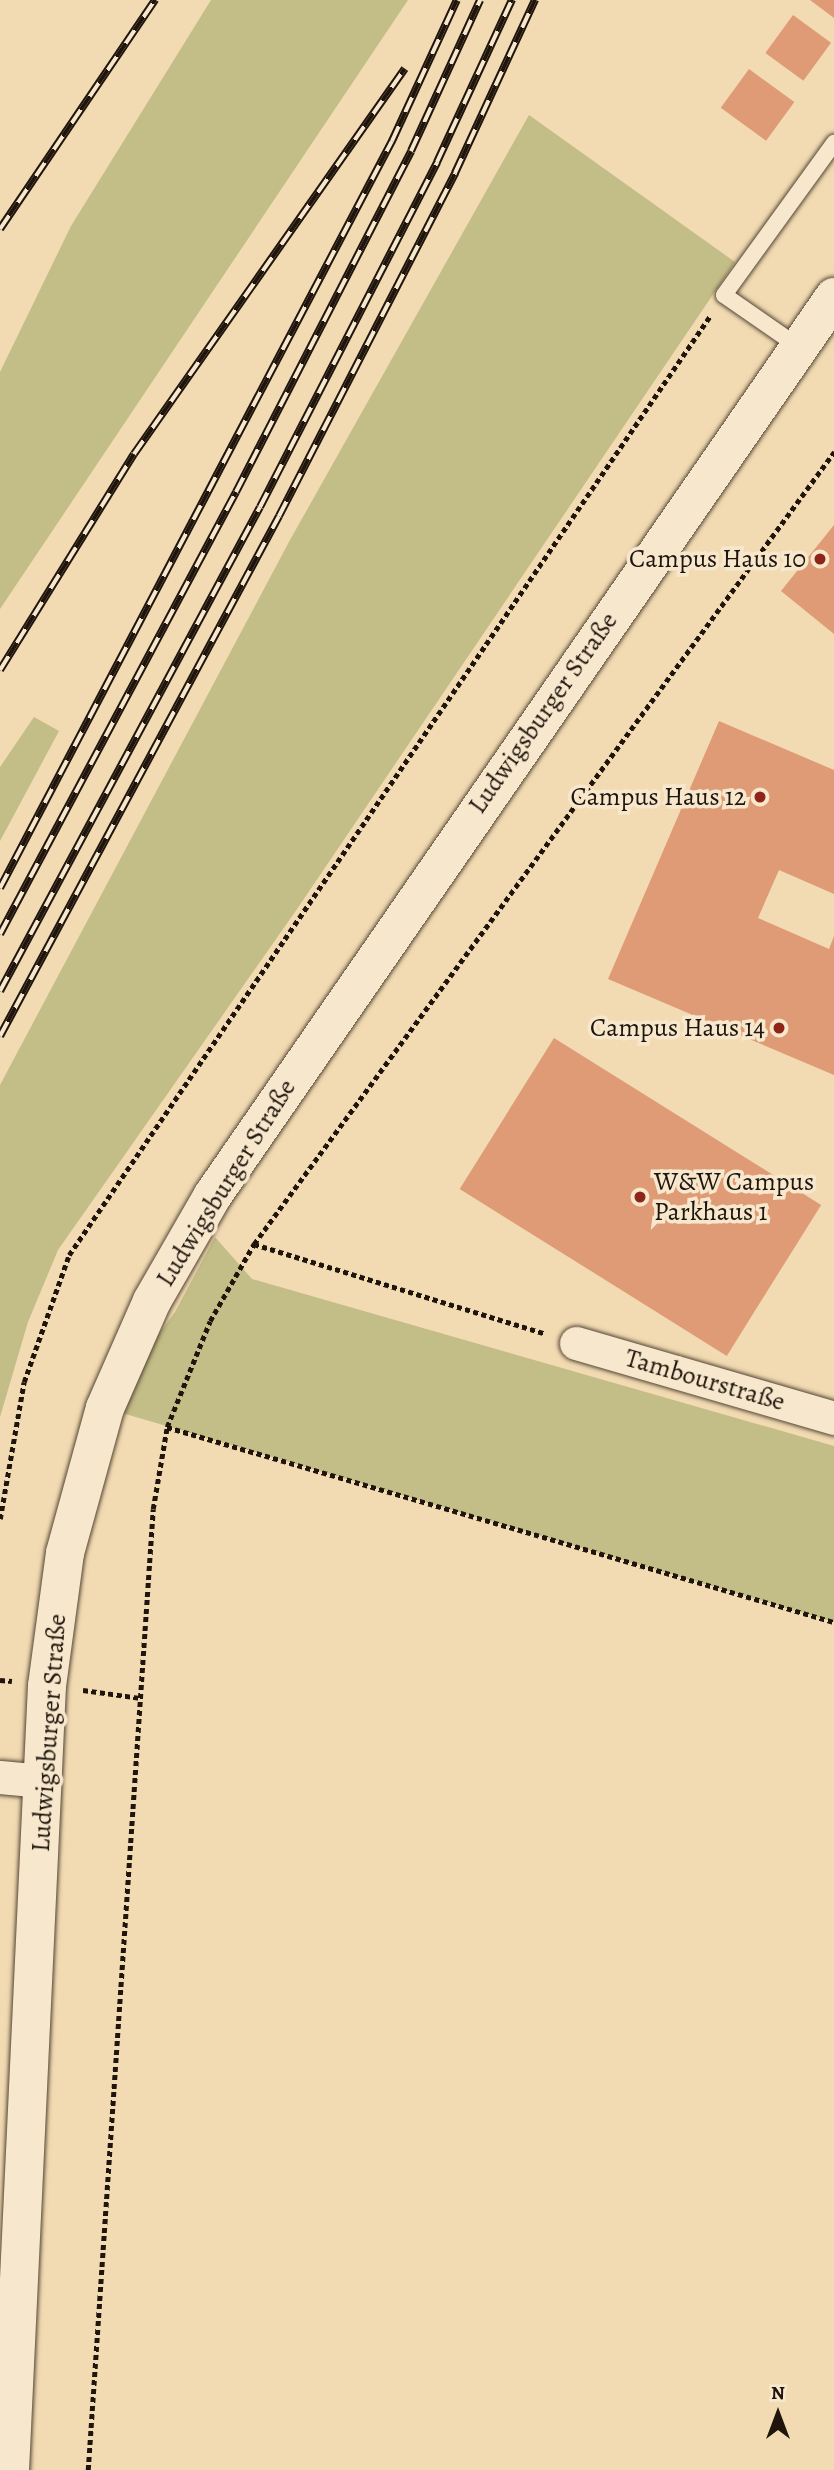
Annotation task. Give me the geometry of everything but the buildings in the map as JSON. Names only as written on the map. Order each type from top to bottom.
[{"type":"main road","name":"Ludwigsburger Straße","points":[[10,2470],[47,1686],[65,1553],[105,1408],[152,1301],[220,1183],[834,297]]},
{"type":"street","name":"Tambourstraße","points":[[576,1343],[834,1418]]},
{"type":"street","points":[[0,1777],[43,1781]]},
{"type":"lane","points":[[799,347],[724,295],[834,143]]},
{"type":"path","points":[[0,1519],[24,1382],[69,1255],[724,295]]},
{"type":"path","points":[[88,2470],[153,1509],[167,1427],[210,1321],[254,1244],[834,452]]},
{"type":"path","points":[[254,1244],[576,1343]]},
{"type":"path","points":[[167,1427],[834,1622]]},
{"type":"shaded area","points":[[211,0],[408,0],[0,609],[0,372],[71,226]]},
{"type":"shaded area","points":[[529,115],[735,262],[295,912],[58,1250],[28,1322],[0,1417],[0,1085],[290,540]]},
{"type":"shaded area","points":[[34,717],[59,731],[0,841],[0,767]]},
{"type":"shaded area","points":[[215,1237],[252,1279],[834,1446],[834,1622],[105,1408],[175,1312]]},
{"type":"railway","points":[[0,229],[155,0]]},
{"type":"railway","points":[[0,888],[392,141],[457,0]]},
{"type":"railway","points":[[0,934],[236,492],[411,151],[480,0]]},
{"type":"railway","points":[[0,991],[260,507],[437,162],[512,0]]},
{"type":"railway","points":[[0,1036],[279,516],[455,173],[535,0]]},
{"type":"railway","points":[[0,670],[134,454],[405,69]]},
{"type":"place","name":"Campus Haus 10","points":[[820,559]]},
{"type":"place","name":"Campus Haus 12","points":[[760,797]]},
{"type":"place","name":"Campus Haus 14","points":[[779,1028]]},
{"type":"place","name":"W&W Campus Parkhaus 1","points":[[640,1197]]}]
